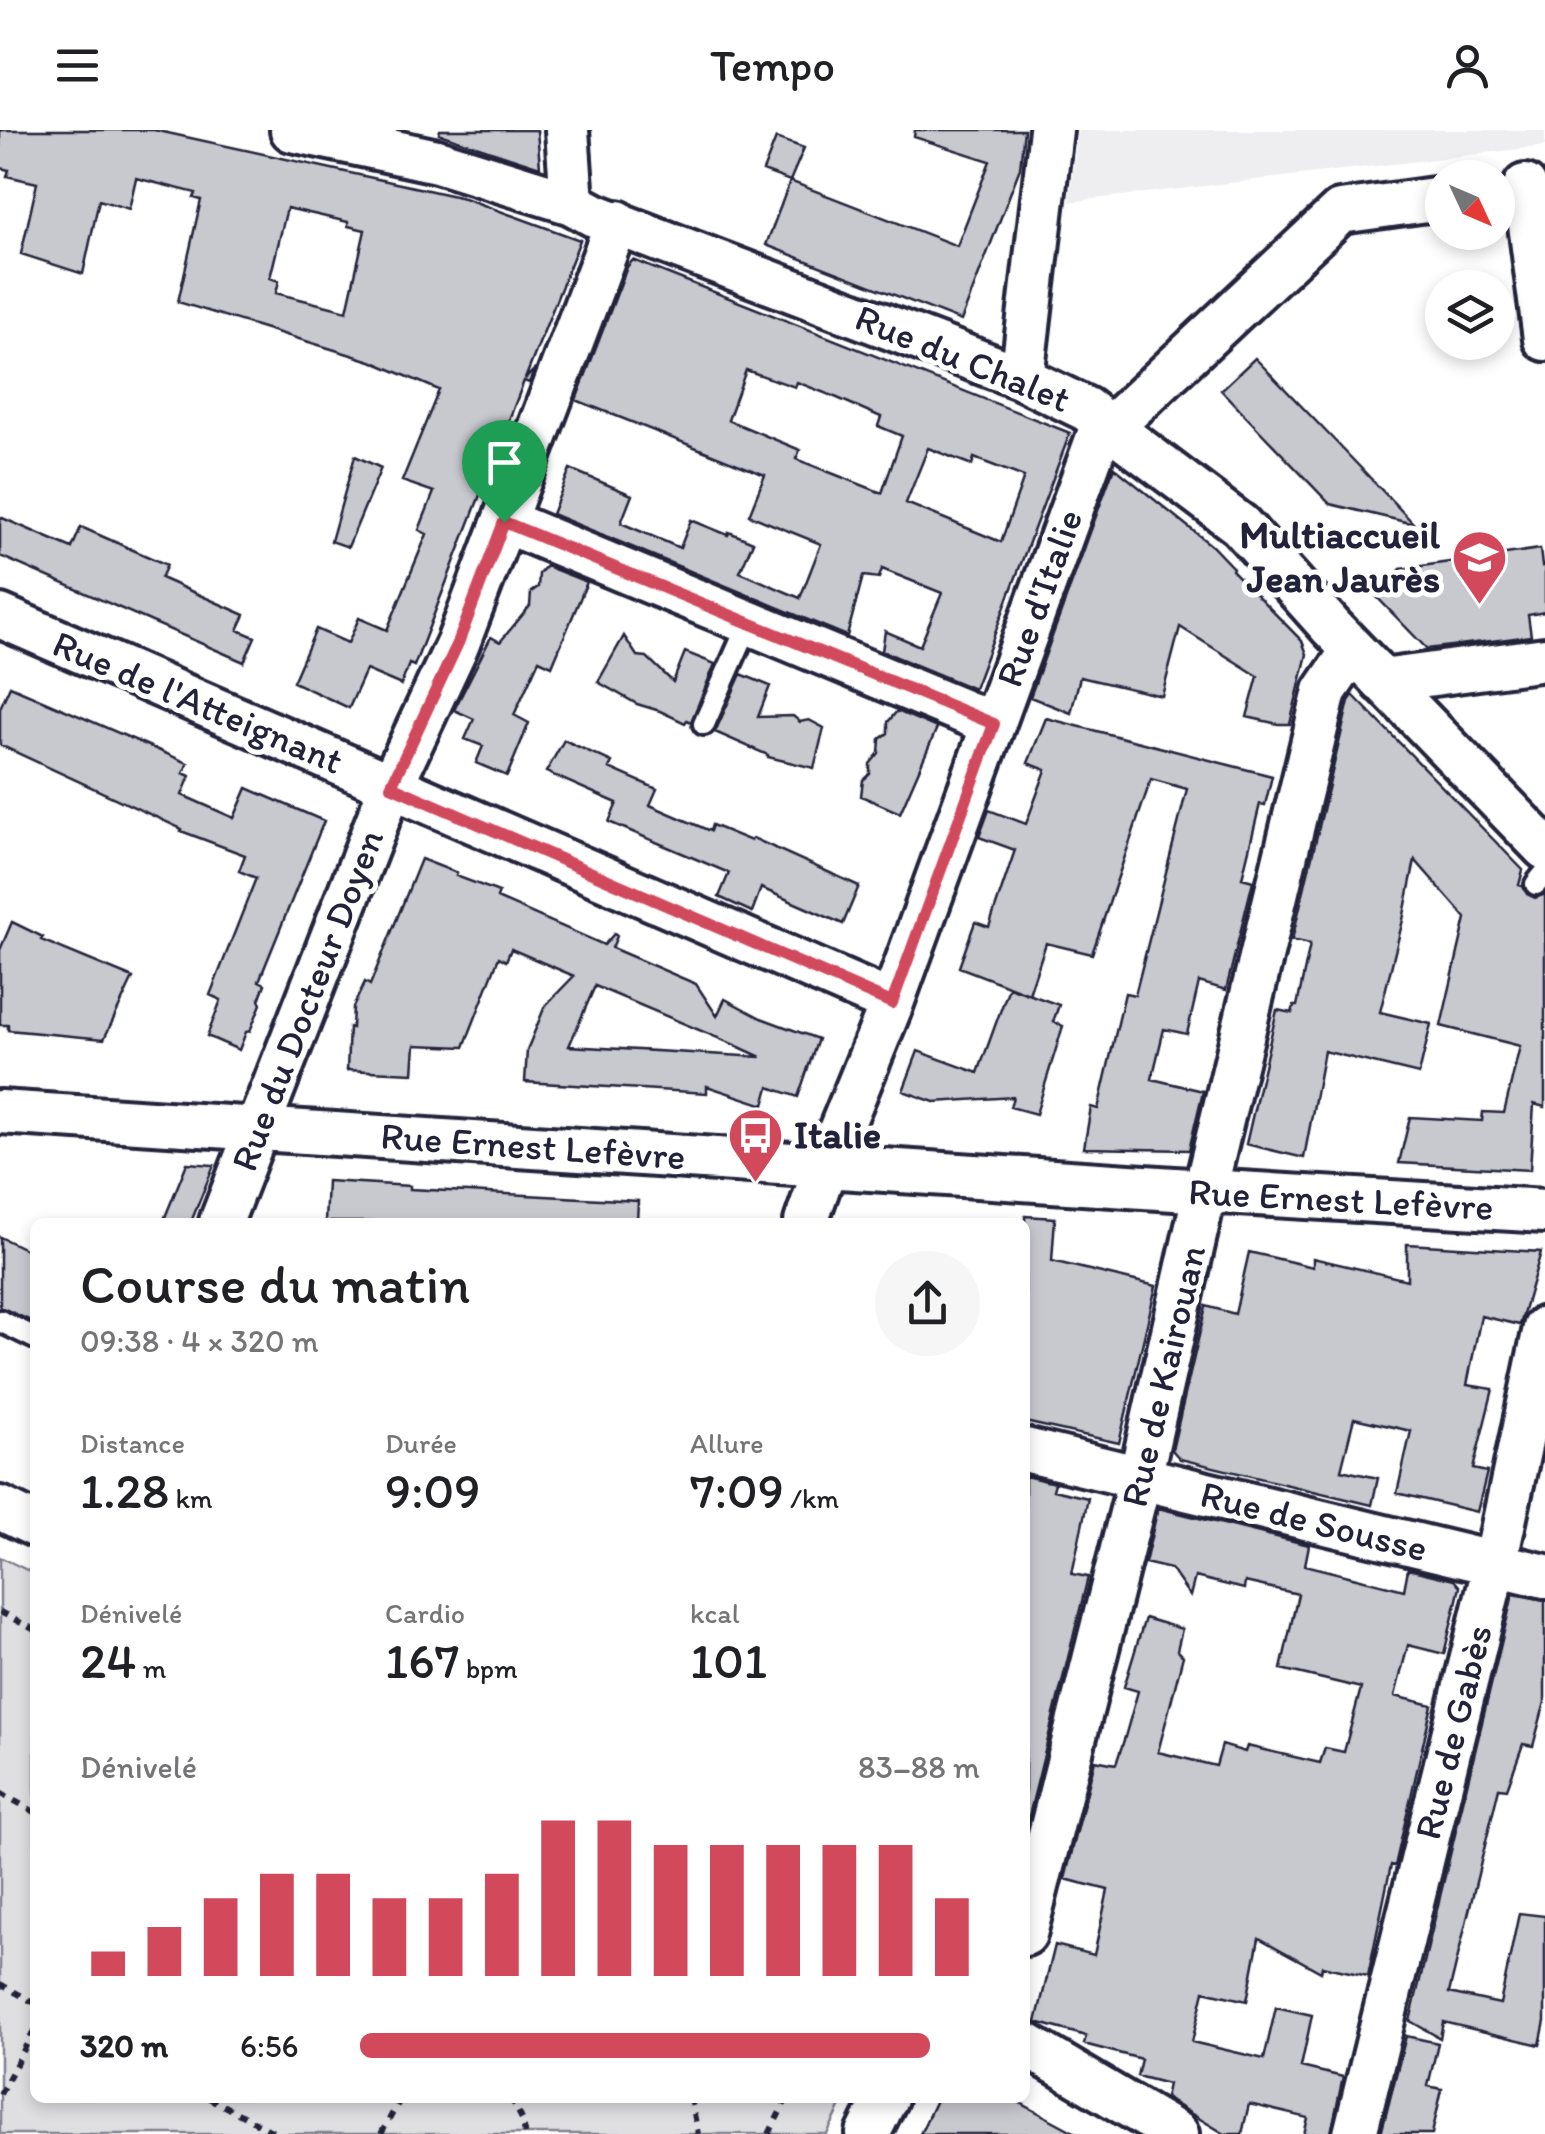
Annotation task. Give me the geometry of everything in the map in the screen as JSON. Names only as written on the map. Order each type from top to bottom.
[{"type":"street","name":"Rue du Chalet","points":[[292,130],[436,161],[572,204],[1022,378],[1086,409],[1240,526],[1382,681],[1542,868]]},
{"type":"street","points":[[567,130],[572,204]]},
{"type":"street","points":[[1022,378],[1051,130]]},
{"type":"street","points":[[1522,186],[1545,339]]},
{"type":"street","points":[[1107,425],[1340,212],[1425,200]]},
{"type":"street","name":"Rue du Docteur Doyen","points":[[223,1218],[391,786],[458,643],[617,222]]},
{"type":"street","name":"Rue d'Italie","points":[[807,1218],[892,1003],[1107,425]]},
{"type":"street","points":[[504,522],[994,724]]},
{"type":"street","name":"Rue de l'Atteignant","points":[[0,616],[892,1003]]},
{"type":"street","name":"Rue de Kairouan","points":[[1030,1914],[1140,1478],[1325,691],[1354,650]]},
{"type":"street","points":[[1382,681],[1545,660]]},
{"type":"street","name":"Rue Ernest Lefèvre","points":[[0,1112],[1545,1211]]},
{"type":"street","name":"Rue de Gabès","points":[[1355,2134],[1495,1564],[1545,1328]]},
{"type":"street","name":"Rue de Sousse","points":[[1030,1451],[1545,1576]]},
{"type":"street","points":[[0,1508],[30,1523]]},
{"type":"street","points":[[1030,2047],[1178,2134]]},
{"type":"street","points":[[868,2134],[884,2103]]},
{"type":"lane","points":[[704,724],[749,622]]},
{"type":"lane","points":[[0,1321],[30,1336]]},
{"type":"path","points":[[0,1612],[30,1627]]},
{"type":"path","points":[[0,1793],[30,1809]]},
{"type":"path","points":[[0,1984],[30,2000]]},
{"type":"path","points":[[0,2094],[30,2038]]},
{"type":"path","points":[[219,2103],[277,2134]]},
{"type":"path","points":[[381,2134],[398,2103]]},
{"type":"path","points":[[514,2103],[525,2134]]},
{"type":"path","points":[[692,2103],[698,2134]]},
{"type":"path","points":[[769,2134],[784,2103]]},
{"type":"shaded area","points":[[1078,130],[1545,130],[1545,146],[1069,202]]},
{"type":"shaded area","points":[[0,1557],[30,1572],[30,2103],[842,2103],[827,2134],[0,2134]]},
{"type":"building","points":[[0,130],[154,130],[464,198],[580,240],[525,379],[535,369],[529,383],[524,381],[414,666],[409,664],[401,685],[366,670],[349,708],[293,682],[316,629],[348,643],[359,618],[387,630],[427,534],[419,530],[434,492],[402,481],[439,390],[371,361],[178,302],[201,200],[194,198],[196,193],[136,178],[129,209],[99,200],[83,274],[21,254],[37,183],[7,176],[9,170],[0,168]],"holes":[[[287,208],[348,222],[348,226],[365,230],[347,311],[276,293],[279,281],[270,278]]]},
{"type":"building","points":[[440,130],[537,130],[540,167],[439,134]]},
{"type":"building","points":[[915,130],[1024,130],[1020,168],[961,321],[766,245],[790,181],[957,246],[990,161],[914,137]]},
{"type":"building","points":[[776,138],[804,148],[790,181],[763,171]]},
{"type":"building","points":[[633,260],[1070,433],[974,689],[882,651],[885,631],[920,646],[942,593],[882,569],[879,578],[863,576],[847,636],[552,514],[570,469],[632,495],[621,523],[680,548],[691,520],[753,542],[740,572],[800,598],[821,544],[749,515],[765,475],[576,400]],"holes":[[[746,370],[795,387],[797,382],[881,417],[878,426],[902,436],[882,493],[796,459],[800,450],[728,420]],[[928,448],[972,465],[974,458],[1024,477],[1001,542],[906,503]]]},
{"type":"building","points":[[1255,358],[1414,524],[1330,504],[1255,426],[1221,390]]},
{"type":"building","points":[[355,456],[381,468],[348,547],[331,541]]},
{"type":"building","points":[[1114,467],[1212,546],[1302,641],[1307,654],[1290,724],[1247,717],[1258,676],[1180,627],[1162,696],[1080,677],[1071,713],[1030,697]]},
{"type":"building","points":[[0,517],[72,548],[81,527],[167,565],[161,578],[245,615],[238,630],[255,637],[244,662],[0,556]]},
{"type":"building","points":[[1540,549],[1542,566],[1545,565],[1545,612],[1528,615],[1531,636],[1427,649],[1374,594],[1401,569]]},
{"type":"building","points":[[546,566],[587,582],[552,666],[539,660],[514,715],[529,723],[507,776],[476,763],[483,746],[465,739],[474,719],[454,710],[491,637],[500,642],[530,606],[531,592],[538,587],[539,574]]},
{"type":"building","points":[[624,636],[637,656],[647,657],[673,682],[685,652],[715,664],[691,722],[637,704],[598,682]]},
{"type":"building","points":[[741,674],[770,686],[758,717],[793,716],[800,722],[809,720],[824,728],[814,768],[768,757],[715,732]]},
{"type":"building","points":[[10,686],[188,763],[183,773],[190,776],[182,795],[234,818],[247,788],[324,821],[259,981],[265,984],[261,1004],[239,1050],[207,1036],[221,1000],[210,995],[256,878],[239,871],[245,855],[181,831],[0,745],[0,708]]},
{"type":"building","points":[[1353,695],[1523,870],[1519,885],[1527,894],[1535,898],[1545,894],[1545,1107],[1534,1104],[1530,1170],[1399,1163],[1410,1117],[1482,1121],[1483,1112],[1504,1113],[1520,1046],[1441,1026],[1466,918],[1415,860],[1380,1012],[1431,1024],[1419,1074],[1324,1051],[1304,1158],[1246,1144],[1277,1010],[1292,1013],[1297,1006],[1310,944],[1292,940]]},
{"type":"building","points":[[897,711],[937,728],[900,813],[861,796],[863,780],[879,753],[880,739],[888,733],[888,722]]},
{"type":"building","points":[[1046,718],[1272,776],[1265,805],[1260,804],[1242,878],[1253,881],[1226,990],[1199,982],[1187,1034],[1164,1029],[1152,1079],[1203,1091],[1189,1150],[1084,1148],[1091,1107],[1098,1109],[1125,993],[1135,995],[1187,789],[1151,779],[1092,954],[1046,943],[1029,994],[959,967],[975,922],[989,927],[1015,850],[979,837],[989,810],[1026,824],[1046,770],[1028,763]]},
{"type":"building","points":[[564,740],[612,762],[609,768],[657,789],[650,805],[710,831],[712,825],[751,841],[753,838],[859,886],[843,924],[761,888],[752,912],[719,897],[729,873],[609,822],[617,803],[546,772]]},
{"type":"building","points":[[421,859],[499,892],[497,898],[604,945],[614,934],[617,936],[612,948],[696,984],[717,1016],[725,999],[761,1018],[818,1039],[798,1097],[769,1087],[764,1105],[707,1086],[707,1093],[525,1082],[527,1050],[545,1006],[574,976],[511,949],[506,961],[499,957],[464,1047],[415,1045],[413,1073],[347,1070],[353,1007],[365,982],[370,985]],"holes":[[[595,986],[761,1057],[569,1046]]]},
{"type":"building","points":[[12,922],[43,937],[41,940],[133,978],[104,1039],[8,1030],[8,1025],[0,1025],[0,950]]},
{"type":"building","points":[[1009,987],[1059,1005],[1053,1022],[1063,1026],[1036,1114],[1010,1107],[1013,1097],[934,1102],[903,1091],[918,1051],[978,1073]]},
{"type":"building","points":[[187,1163],[214,1165],[193,1218],[165,1218]]},
{"type":"building","points":[[327,1181],[638,1201],[637,1218],[325,1218]]},
{"type":"building","points":[[1025,1216],[1055,1218],[1052,1261],[1156,1286],[1119,1443],[1030,1423],[1030,1218]]},
{"type":"building","points":[[0,1237],[30,1252],[30,1321],[0,1307]]},
{"type":"building","points":[[1407,1244],[1541,1252],[1520,1325],[1481,1316],[1467,1385],[1493,1389],[1473,1469],[1487,1472],[1477,1512],[1397,1493],[1411,1431],[1354,1418],[1341,1470],[1378,1478],[1372,1505],[1180,1459],[1172,1450],[1206,1306],[1235,1314],[1249,1252],[1313,1267],[1313,1258],[1407,1280]]},
{"type":"building","points":[[1030,1477],[1055,1483],[1053,1490],[1088,1498],[1072,1574],[1088,1577],[1030,1812]]},
{"type":"building","points":[[1158,1508],[1309,1545],[1305,1565],[1404,1590],[1408,1569],[1454,1580],[1460,1587],[1444,1654],[1408,1645],[1395,1696],[1432,1705],[1395,1866],[1391,1865],[1368,1976],[1322,1966],[1321,1972],[1259,1938],[1247,2001],[1204,1991],[1192,2042],[1264,2059],[1276,2007],[1312,2015],[1301,2067],[1343,2077],[1331,2134],[1304,2134],[1308,2118],[1249,2104],[1242,2134],[1225,2134],[1165,2098],[1168,2084],[1137,2076],[1141,2059],[1084,2044],[1086,2036],[1036,2022],[1055,1945],[1094,1955],[1108,1890],[1065,1879],[1095,1760],[1116,1764],[1125,1737],[1138,1691],[1124,1687],[1145,1618],[1182,1629],[1177,1650],[1183,1656],[1158,1752],[1216,1766],[1222,1745],[1245,1752],[1247,1746],[1320,1763],[1325,1748],[1344,1752],[1361,1688],[1281,1669],[1298,1594],[1245,1582],[1244,1589],[1195,1577],[1190,1596],[1171,1569],[1145,1563]]},
{"type":"building","points":[[1513,1594],[1545,1600],[1545,1702],[1533,1746],[1523,1744],[1507,1789],[1499,1788],[1449,1993],[1500,2004],[1519,1913],[1545,1916],[1545,2021],[1540,2045],[1443,2022],[1440,2038],[1410,2021]]},
{"type":"building","points":[[1406,2036],[1438,2043],[1428,2086],[1442,2089],[1432,2134],[1381,2134]]},
{"type":"building","points":[[935,2103],[1020,2103],[1078,2134],[920,2134]]},
{"type":"place","name":"Multiaccueil Jean Jaurès","points":[[1479,606]]},
{"type":"place","name":"Italie","points":[[755,1184]]},
{"type":"route","points":[[504,522],[994,724],[892,1003],[391,786],[458,643],[504,522]]}]
